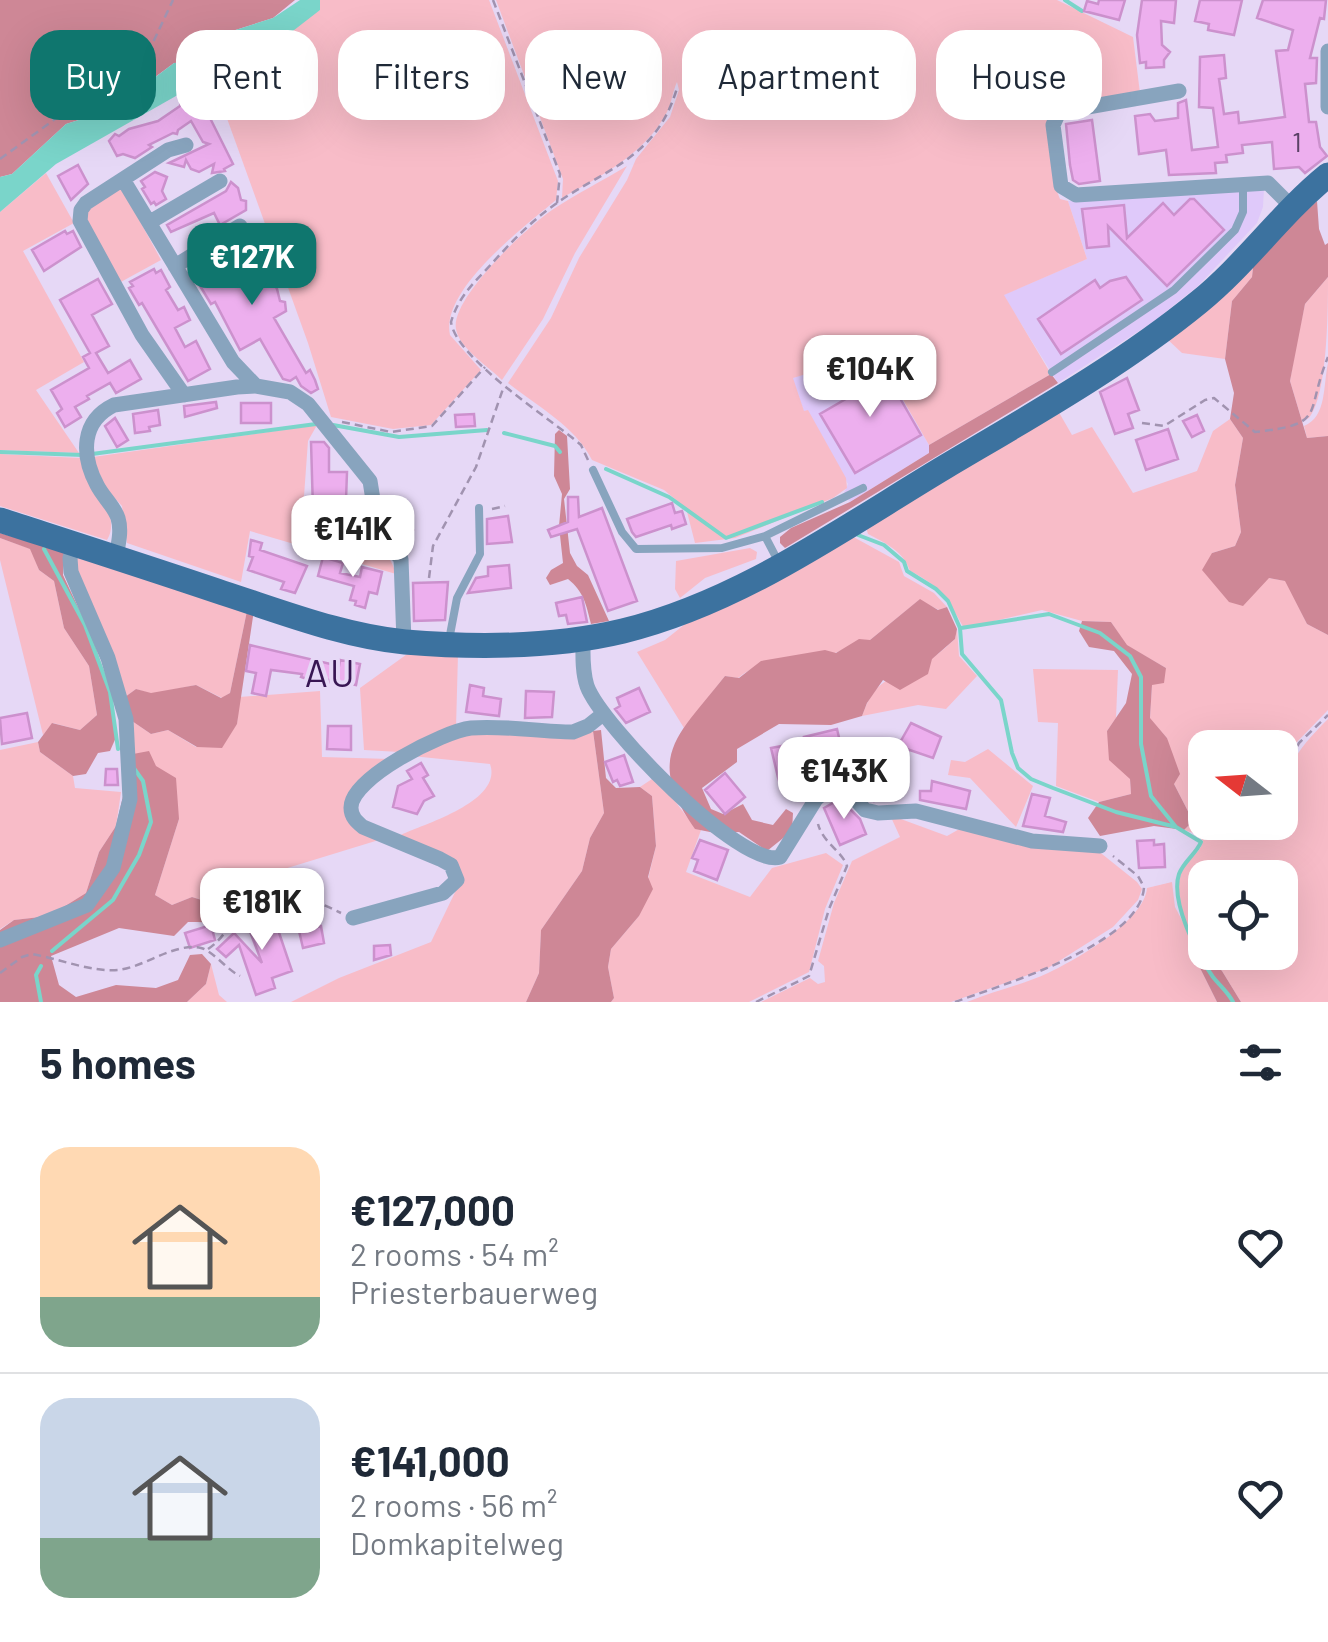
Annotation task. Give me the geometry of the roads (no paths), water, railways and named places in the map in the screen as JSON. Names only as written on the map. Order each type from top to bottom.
[{"type":"main road","points":[[0,520],[73,550],[116,557],[308,620],[404,642],[498,647],[583,639],[679,614],[780,565],[982,446],[1164,330],[1202,300],[1328,175]]},
{"type":"street","points":[[1328,50],[1328,108]]},
{"type":"street","points":[[1180,92],[1060,112],[1053,125],[1061,186],[1076,195],[1268,183],[1292,207]]},
{"type":"street","points":[[184,395],[142,335],[80,221],[86,203],[124,181],[142,165],[186,145]]},
{"type":"street","points":[[150,222],[220,180]]},
{"type":"street","points":[[124,181],[233,362],[256,386]]},
{"type":"street","points":[[175,266],[240,226]]},
{"type":"street","points":[[116,557],[118,517],[98,488],[87,455],[87,432],[100,412],[114,405],[256,386],[290,392],[321,417],[370,481],[378,531],[401,559],[404,642]]},
{"type":"street","points":[[0,940],[88,905],[112,868],[130,799],[126,719],[108,658],[76,586],[73,550]]},
{"type":"street","points":[[583,639],[587,686],[602,714],[649,768],[696,811],[770,860],[780,858],[816,799],[829,788],[845,788],[865,810],[878,813],[916,811],[1032,841],[1100,846]]},
{"type":"street","points":[[353,918],[443,893],[457,880],[451,865],[363,827],[354,818],[350,808],[353,797],[364,784],[434,739],[469,728],[573,732],[602,714]]},
{"type":"lane","points":[[1052,372],[1156,304],[1186,278],[1235,230],[1243,212],[1244,184]]},
{"type":"lane","points":[[594,470],[622,532],[636,549],[708,549],[765,536],[863,488]]},
{"type":"lane","points":[[448,644],[458,598],[480,554],[479,508]]},
{"type":"lane","points":[[765,536],[780,565]]},
{"type":"waterway","points":[[1065,0],[1082,11]]},
{"type":"waterway","points":[[92,454],[316,424]]},
{"type":"waterway","points":[[333,425],[399,437],[487,430]]},
{"type":"waterway","points":[[504,433],[555,446],[560,452]]},
{"type":"waterway","points":[[0,452],[83,455]]},
{"type":"waterway","points":[[606,469],[669,497],[726,538],[822,502]]},
{"type":"waterway","points":[[858,535],[884,545],[904,562],[907,571],[948,601],[960,628],[962,654],[1001,700],[1018,768],[1031,779],[1053,788],[1116,812],[1176,827],[1201,842],[1179,874],[1178,898],[1200,955],[1233,1002]]},
{"type":"waterway","points":[[44,549],[85,625],[110,692],[118,749]]},
{"type":"waterway","points":[[961,628],[1049,614],[1100,633],[1130,656],[1141,677],[1141,744],[1151,796],[1176,827]]},
{"type":"waterway","points":[[52,951],[113,900],[139,855],[151,822],[143,781],[133,767]]},
{"type":"waterway","points":[[41,966],[36,975],[41,1002]]},
{"type":"district","name":"AU","points":[[331,672]]}]
